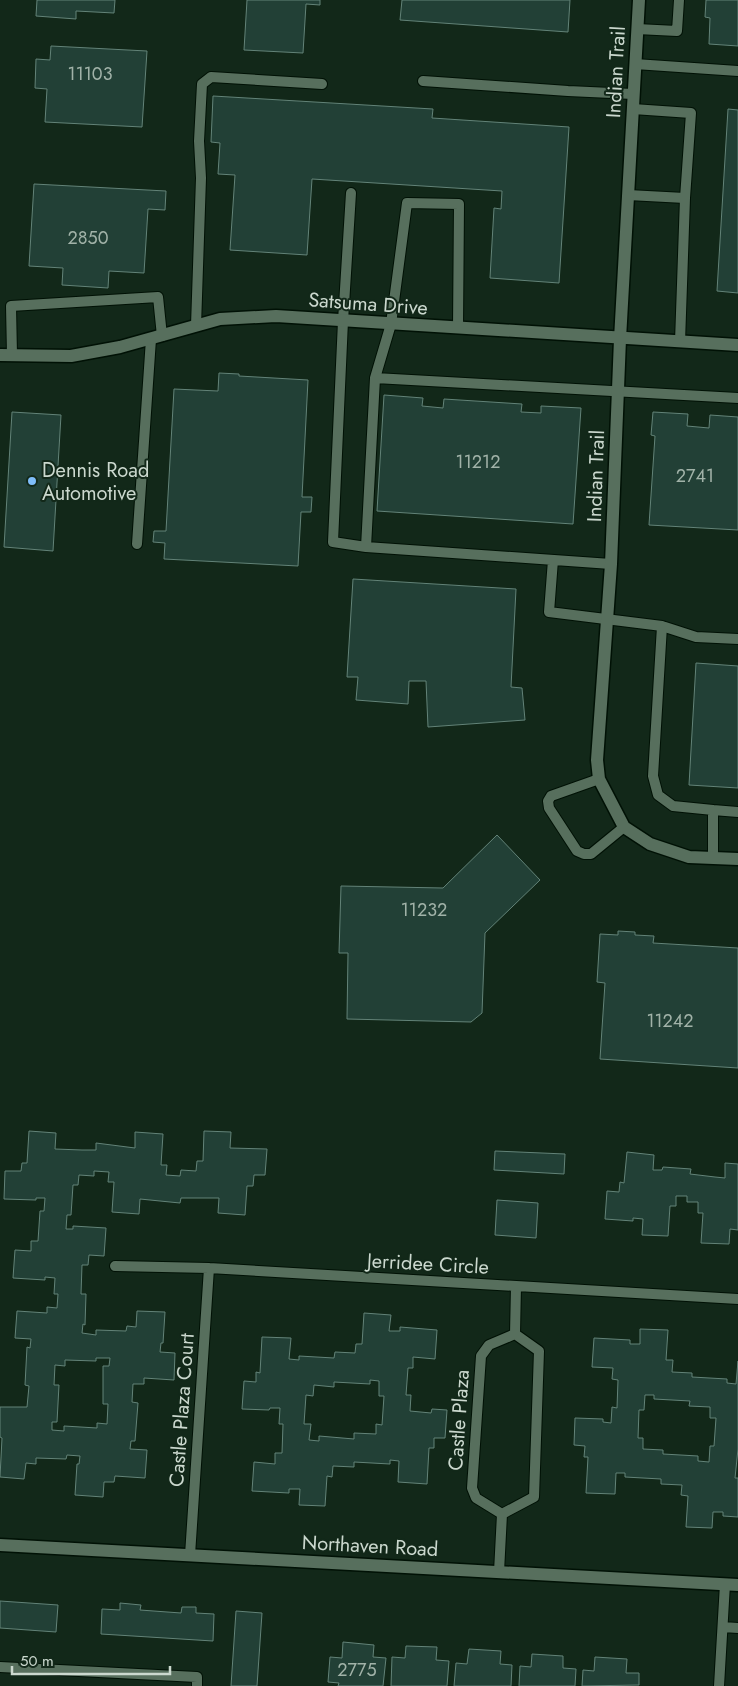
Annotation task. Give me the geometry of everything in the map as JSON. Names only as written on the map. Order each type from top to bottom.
[{"type":"street","name":"Indian Trail","points":[[639,0],[620,339],[611,564],[597,760],[599,779],[624,827],[650,844],[689,857],[738,859]]},
{"type":"street","name":"Satsuma Drive","points":[[6,355],[72,356],[120,347],[220,319],[276,316],[738,346]]},
{"type":"street","name":"Northaven Road","points":[[0,1545],[732,1584]]},
{"type":"lane","points":[[637,29],[677,31],[679,0]]},
{"type":"lane","points":[[635,64],[738,71]]},
{"type":"lane","points":[[196,326],[201,178],[199,140],[202,84],[211,76],[322,84]]},
{"type":"lane","points":[[423,81],[633,94]]},
{"type":"lane","points":[[633,109],[691,113],[685,198],[680,342]]},
{"type":"lane","points":[[351,193],[333,542],[366,547],[611,564]]},
{"type":"lane","points":[[628,196],[685,198]]},
{"type":"lane","points":[[366,547],[375,378],[391,324],[407,203],[459,204],[458,328]]},
{"type":"lane","points":[[6,355],[11,306],[158,297],[157,337],[137,544]]},
{"type":"lane","points":[[375,378],[738,398]]},
{"type":"lane","points":[[553,560],[548,612],[662,626],[696,636],[738,638]]},
{"type":"lane","points":[[662,626],[653,776],[658,795],[673,806],[738,812]]},
{"type":"lane","points":[[599,779],[551,796],[548,801],[549,808],[577,851],[584,854],[591,854],[624,827]]},
{"type":"lane","points":[[713,858],[714,810]]},
{"type":"lane","name":"Jerridee Circle","points":[[115,1266],[209,1268],[738,1299]]},
{"type":"lane","name":"Castle Plaza Court","points":[[190,1555],[209,1268]]},
{"type":"lane","points":[[499,1572],[502,1514],[534,1497],[539,1352],[514,1334],[516,1286]]},
{"type":"lane","name":"Castle Plaza","points":[[502,1514],[476,1498],[472,1488],[481,1356],[489,1345],[514,1334]]},
{"type":"lane","points":[[719,1686],[722,1627],[732,1584]]},
{"type":"lane","points":[[722,1627],[738,1628]]},
{"type":"lane","points":[[0,1667],[197,1677],[197,1686]]},
{"type":"building","points":[[37,0],[115,0],[114,13],[76,11],[76,19],[36,16]]},
{"type":"building","points":[[247,0],[320,0],[320,5],[306,4],[303,53],[244,50]]},
{"type":"building","points":[[402,0],[570,0],[568,32],[400,20]]},
{"type":"building","points":[[706,0],[738,0],[738,46],[709,44],[710,18],[705,17]]},
{"type":"building","points":[[51,46],[147,51],[142,127],[45,122],[47,89],[35,88],[36,59],[50,60]]},
{"type":"building","points":[[213,96],[433,109],[432,118],[569,127],[559,283],[490,278],[494,208],[501,209],[502,191],[312,179],[307,255],[230,250],[235,175],[218,174],[220,143],[211,142]]},
{"type":"building","points":[[728,109],[738,110],[738,293],[717,291]]},
{"type":"building","points":[[34,184],[166,191],[165,210],[148,209],[144,273],[109,271],[108,288],[62,285],[63,268],[29,266]]},
{"type":"building","points":[[219,373],[308,380],[302,497],[312,497],[311,512],[301,512],[298,566],[164,559],[165,543],[153,542],[154,531],[166,531],[174,389],[218,391]]},
{"type":"building","points":[[384,395],[423,398],[422,406],[443,408],[444,399],[522,404],[521,412],[541,413],[541,406],[581,408],[573,524],[377,511]]},
{"type":"building","name":"Dennis Road Automotive","points":[[12,412],[61,415],[53,551],[4,547]]},
{"type":"building","points":[[653,412],[688,414],[687,426],[709,428],[710,415],[738,417],[738,530],[649,525],[655,436],[651,435]]},
{"type":"building","points":[[353,579],[516,589],[511,687],[522,688],[525,720],[428,727],[426,681],[409,681],[408,704],[356,700],[358,677],[347,677]]},
{"type":"building","points":[[696,663],[738,666],[738,788],[689,785]]},
{"type":"building","points":[[497,835],[540,880],[485,933],[482,1013],[471,1022],[347,1019],[348,953],[339,953],[341,886],[443,888]]},
{"type":"building","points":[[618,931],[635,932],[635,935],[654,936],[653,943],[738,948],[738,1068],[600,1059],[605,983],[597,982],[600,934],[618,935]]},
{"type":"building","points":[[29,1131],[56,1133],[55,1149],[82,1150],[96,1150],[96,1143],[135,1148],[135,1132],[163,1134],[161,1165],[167,1165],[166,1175],[180,1176],[181,1170],[196,1171],[197,1161],[203,1161],[204,1131],[231,1132],[230,1148],[267,1149],[265,1175],[254,1175],[253,1186],[247,1186],[245,1215],[218,1213],[219,1198],[181,1198],[180,1203],[140,1199],[139,1214],[112,1212],[114,1182],[108,1182],[109,1172],[94,1171],[94,1176],[79,1175],[78,1185],[73,1185],[71,1215],[67,1215],[66,1229],[73,1229],[73,1226],[106,1228],[104,1256],[89,1255],[88,1265],[82,1265],[81,1294],[86,1294],[85,1325],[83,1324],[82,1333],[96,1335],[96,1330],[126,1331],[127,1326],[136,1327],[137,1311],[165,1312],[163,1343],[161,1343],[160,1352],[175,1353],[174,1380],[144,1378],[144,1384],[133,1384],[132,1402],[138,1403],[135,1441],[131,1441],[130,1449],[147,1450],[145,1478],[115,1476],[114,1482],[104,1482],[103,1497],[75,1495],[77,1464],[79,1464],[80,1456],[67,1455],[66,1459],[36,1458],[36,1464],[26,1463],[24,1479],[0,1477],[2,1438],[0,1437],[0,1407],[27,1407],[29,1386],[25,1385],[27,1347],[30,1348],[31,1339],[15,1338],[17,1311],[47,1313],[47,1307],[57,1308],[58,1294],[54,1294],[55,1278],[45,1277],[45,1280],[13,1278],[15,1250],[31,1251],[31,1241],[38,1241],[40,1211],[44,1211],[45,1198],[36,1198],[36,1200],[4,1199],[5,1171],[21,1171],[22,1163],[27,1163]],"holes":[[[96,1358],[110,1358],[109,1366],[103,1366],[103,1404],[108,1404],[107,1424],[97,1423],[97,1428],[64,1426],[64,1431],[52,1430],[52,1422],[57,1422],[59,1385],[54,1385],[55,1365],[65,1366],[65,1360],[96,1361]]]},
{"type":"building","points":[[495,1151],[565,1154],[564,1174],[494,1170]]},
{"type":"building","points":[[627,1152],[654,1155],[653,1170],[662,1170],[663,1167],[691,1169],[690,1174],[715,1177],[725,1178],[725,1163],[738,1164],[738,1230],[730,1229],[729,1244],[701,1243],[703,1213],[698,1213],[698,1202],[687,1202],[687,1196],[676,1196],[676,1206],[670,1206],[668,1236],[642,1235],[643,1219],[633,1218],[633,1221],[605,1219],[607,1191],[619,1192],[620,1182],[624,1183]]},
{"type":"building","points":[[497,1200],[538,1203],[536,1238],[495,1235]]},
{"type":"building","points":[[364,1313],[391,1315],[389,1331],[400,1331],[400,1327],[437,1330],[435,1359],[413,1357],[413,1368],[408,1368],[406,1395],[411,1395],[410,1411],[431,1413],[432,1409],[447,1410],[445,1438],[434,1438],[434,1448],[429,1448],[427,1484],[398,1482],[399,1461],[390,1460],[390,1464],[354,1462],[354,1467],[333,1466],[332,1477],[327,1476],[325,1506],[299,1505],[300,1489],[289,1489],[289,1493],[252,1491],[254,1462],[275,1464],[275,1453],[282,1453],[283,1424],[279,1424],[280,1408],[270,1408],[269,1410],[242,1409],[244,1381],[256,1382],[256,1372],[260,1373],[262,1337],[291,1338],[289,1359],[299,1360],[299,1356],[334,1358],[335,1352],[355,1353],[356,1344],[362,1344]],"holes":[[[370,1380],[379,1381],[379,1396],[384,1396],[382,1425],[376,1424],[376,1434],[354,1433],[354,1439],[319,1436],[319,1441],[309,1440],[311,1424],[304,1424],[306,1395],[313,1396],[314,1385],[334,1387],[334,1382],[370,1384]]]},
{"type":"building","points":[[640,1329],[668,1330],[666,1360],[673,1360],[672,1372],[692,1373],[692,1377],[727,1379],[727,1383],[736,1384],[738,1361],[738,1449],[735,1478],[738,1478],[738,1517],[723,1516],[723,1512],[713,1512],[712,1528],[686,1527],[688,1496],[681,1495],[682,1485],[661,1484],[661,1479],[625,1477],[625,1473],[616,1473],[615,1494],[586,1493],[588,1457],[584,1457],[585,1446],[574,1445],[575,1418],[603,1419],[603,1422],[611,1423],[612,1407],[617,1408],[618,1380],[612,1379],[613,1368],[592,1367],[594,1338],[630,1340],[630,1344],[640,1344]],"holes":[[[645,1395],[654,1395],[654,1399],[690,1401],[689,1406],[710,1407],[710,1418],[716,1418],[714,1446],[710,1446],[709,1462],[698,1461],[698,1456],[663,1454],[663,1450],[643,1449],[643,1438],[638,1438],[639,1410],[644,1410]]]},
{"type":"building","points":[[0,1601],[58,1605],[56,1632],[0,1628]]},
{"type":"building","points":[[120,1603],[141,1605],[140,1610],[181,1613],[182,1607],[196,1607],[196,1613],[214,1614],[213,1641],[101,1634],[102,1609],[120,1610]]},
{"type":"building","points":[[236,1611],[262,1613],[257,1686],[231,1686]]},
{"type":"building","points":[[343,1642],[374,1645],[373,1657],[386,1658],[383,1686],[338,1686],[339,1683],[328,1682],[330,1657],[342,1658]]},
{"type":"building","points":[[406,1646],[437,1647],[436,1660],[449,1661],[447,1686],[391,1686],[392,1657],[405,1658]]},
{"type":"building","points":[[469,1649],[501,1651],[500,1664],[512,1665],[511,1686],[454,1686],[456,1663],[467,1664]]},
{"type":"building","points":[[532,1654],[563,1656],[563,1668],[576,1669],[575,1686],[519,1686],[520,1666],[531,1667]]},
{"type":"building","points":[[595,1657],[627,1659],[626,1673],[639,1673],[639,1685],[582,1686],[583,1670],[594,1671]]},
{"type":"place","name":"Dennis Road Automotive","points":[[32,481]]}]
